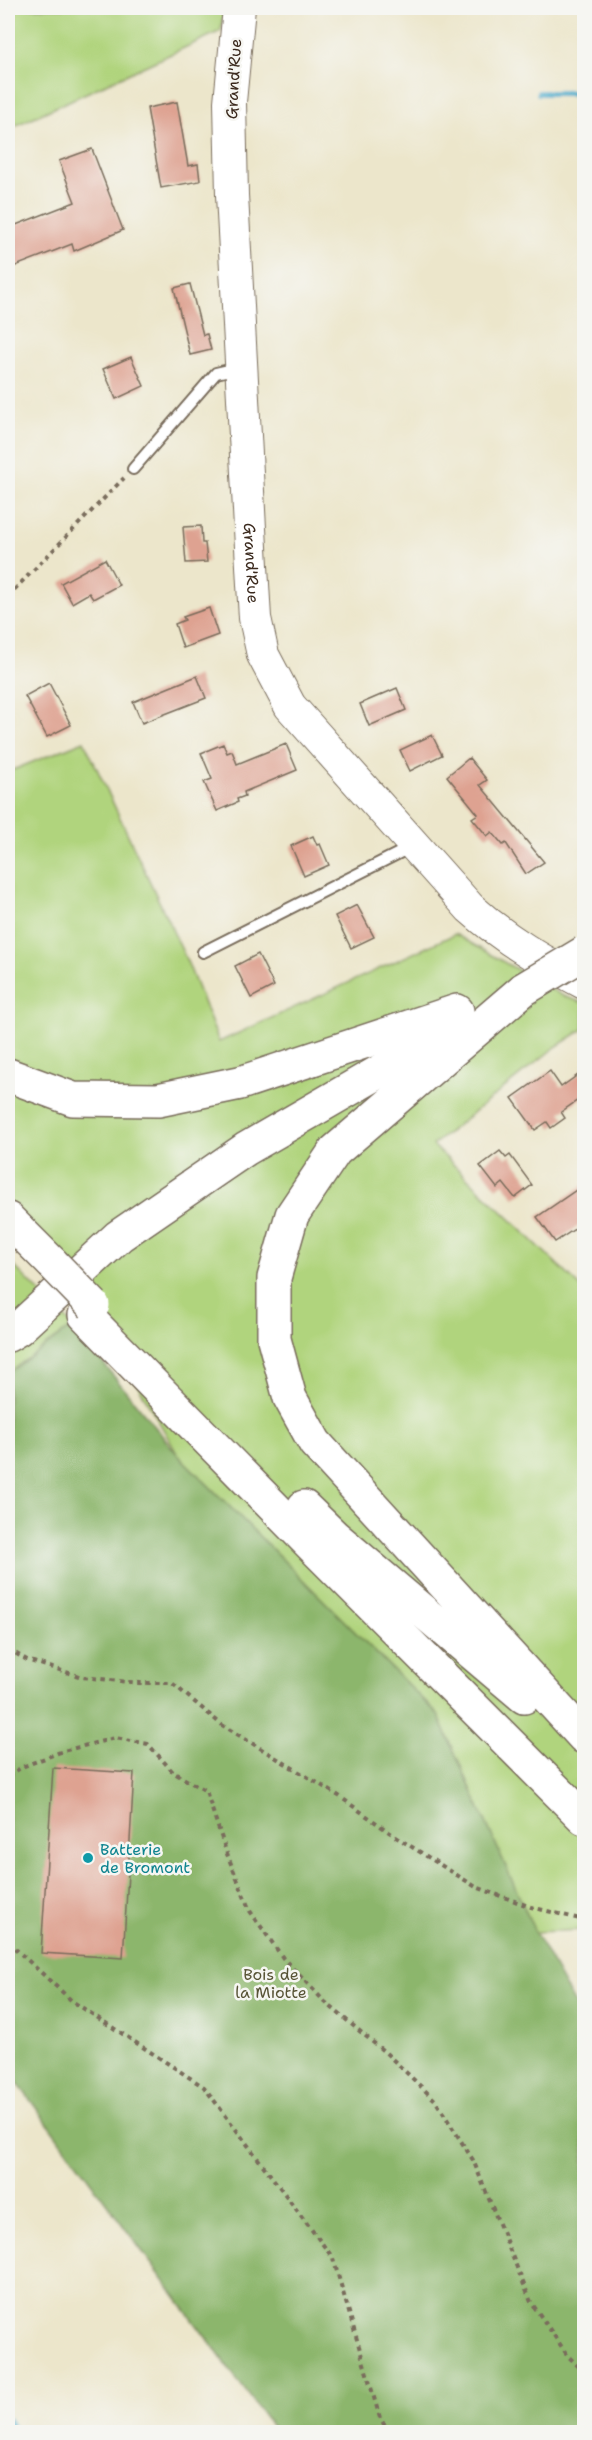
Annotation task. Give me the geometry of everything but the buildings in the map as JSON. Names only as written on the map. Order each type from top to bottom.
[{"type":"main road","points":[[8,1335],[18,1329],[119,1236],[246,1149],[585,952]]},
{"type":"main road","points":[[8,1074],[14,1079],[73,1099],[158,1100],[240,1083],[524,988]]},
{"type":"main road","points":[[524,988],[335,1151],[292,1215],[274,1278],[274,1338],[290,1398],[315,1443],[585,1737]]},
{"type":"main road","points":[[8,1219],[48,1270]]},
{"type":"main road","points":[[8,1238],[48,1270],[334,1536],[585,1748]]},
{"type":"main road","points":[[89,1310],[326,1560],[585,1818]]},
{"type":"street","name":"Grand'Rue","points":[[239,8],[230,102],[233,206],[255,607],[263,655],[290,706],[470,908],[499,934],[534,957],[585,983]]},
{"type":"lane","points":[[134,470],[216,373],[241,367]]},
{"type":"lane","points":[[203,952],[414,845]]},
{"type":"path","points":[[8,596],[134,470]]},
{"type":"path","points":[[8,1649],[27,1660],[82,1677],[139,1683],[172,1683],[222,1725],[339,1796],[396,1838],[476,1887],[522,1904],[585,1920]]},
{"type":"path","points":[[8,1776],[22,1767],[63,1751],[115,1738],[148,1744],[174,1773],[206,1791],[227,1854],[250,1911],[283,1958],[325,2002],[387,2054],[435,2100],[473,2160],[531,2302],[568,2356],[585,2372]]},
{"type":"path","points":[[8,1942],[72,2001],[204,2087],[333,2258],[380,2418],[389,2433]]},
{"type":"green space","points":[[8,8],[224,8],[221,31],[8,129]]},
{"type":"green space","points":[[84,741],[187,961],[219,1042],[455,934],[563,996],[584,1003],[584,1029],[554,1048],[433,1145],[584,1290],[584,1930],[535,1932],[438,1715],[178,1455],[68,1264],[8,1203],[8,772]]},
{"type":"green space","points":[[8,1260],[73,1326],[8,1373]]},
{"type":"green space","name":"Bois de la Miotte","points":[[73,1326],[178,1455],[438,1715],[535,1932],[584,2021],[584,2432],[276,2432],[8,2070],[8,1373]]},
{"type":"waterway","points":[[539,93],[584,93]]},
{"type":"waterway","points":[[8,2420],[15,2432]]},
{"type":"place","name":"Batterie de Bromont","points":[[88,1858]]}]
